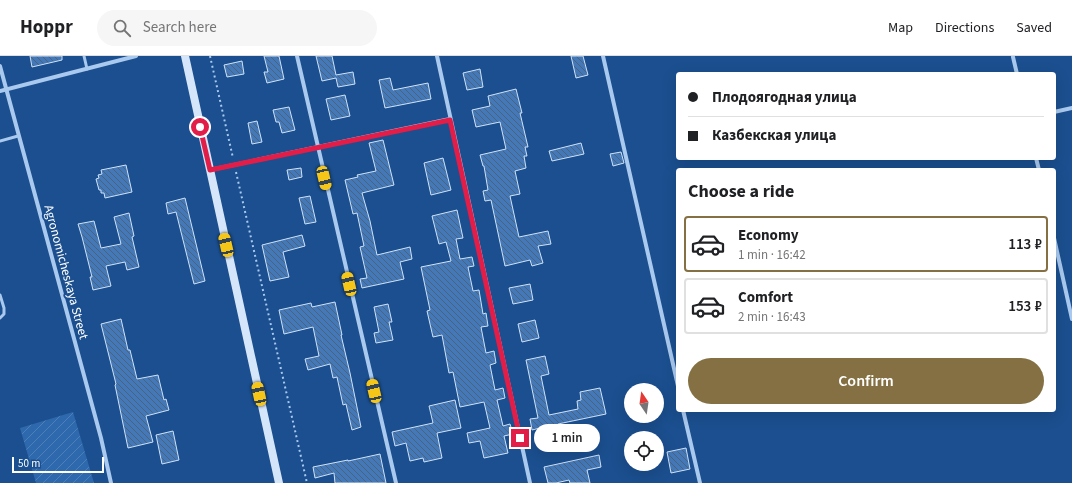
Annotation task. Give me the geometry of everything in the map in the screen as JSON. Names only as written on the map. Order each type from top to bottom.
[{"type":"street","points":[[0,91],[136,56]]},
{"type":"street","points":[[184,56],[279,483]]},
{"type":"street","points":[[297,56],[396,483]]},
{"type":"street","points":[[437,56],[530,483]]},
{"type":"street","points":[[603,56],[676,377]]},
{"type":"street","points":[[1013,57],[1017,72]]},
{"type":"street","name":"Agronomicheskaya Street","points":[[0,66],[99,430],[111,483]]},
{"type":"street","points":[[1056,112],[1072,108]]},
{"type":"street","points":[[210,170],[450,120]]},
{"type":"street","points":[[1056,247],[1072,319]]},
{"type":"street","points":[[683,412],[700,483]]},
{"type":"lane","points":[[84,56],[87,69]]},
{"type":"lane","points":[[0,141],[18,136]]},
{"type":"lane","points":[[0,295],[4,308],[4,314],[0,318]]},
{"type":"path","points":[[210,56],[307,483]]},
{"type":"shaded area","points":[[73,412],[94,483],[36,483],[20,428]]},
{"type":"building","points":[[30,56],[62,56],[62,60],[32,67]]},
{"type":"building","points":[[264,56],[279,56],[284,79],[267,83],[264,72],[268,72]]},
{"type":"building","points":[[316,56],[332,56],[336,75],[353,72],[355,84],[338,87],[336,78],[322,81]]},
{"type":"building","points":[[571,56],[583,56],[588,75],[576,78]]},
{"type":"building","points":[[242,61],[244,74],[227,77],[224,65]]},
{"type":"building","points":[[480,69],[483,87],[467,90],[463,73]]},
{"type":"building","points":[[390,78],[393,90],[428,83],[431,99],[385,108],[379,80]]},
{"type":"building","points":[[516,89],[528,147],[525,147],[527,156],[524,156],[526,168],[515,171],[520,194],[510,196],[519,237],[548,231],[551,244],[538,246],[543,263],[532,266],[530,260],[505,266],[491,200],[485,201],[483,191],[488,190],[484,166],[480,155],[506,149],[500,122],[476,127],[472,110],[490,106],[488,96]]},
{"type":"building","points":[[345,95],[350,116],[331,120],[326,99]]},
{"type":"building","points":[[289,107],[295,130],[282,133],[279,122],[276,122],[273,110]]},
{"type":"building","points":[[257,121],[262,142],[252,144],[248,123]]},
{"type":"building","points":[[383,140],[394,185],[362,193],[377,255],[410,247],[412,259],[400,262],[404,279],[362,288],[360,279],[367,278],[360,247],[364,246],[357,213],[353,214],[345,180],[358,177],[357,175],[376,171],[369,143]]},
{"type":"building","points":[[581,143],[584,154],[552,161],[549,151]]},
{"type":"building","points":[[621,152],[624,163],[613,166],[610,154]]},
{"type":"building","points":[[443,158],[451,190],[431,195],[424,163]]},
{"type":"building","points":[[126,165],[132,192],[105,198],[104,193],[101,193],[101,190],[99,190],[96,179],[99,178],[98,175],[102,174],[101,170]]},
{"type":"building","points":[[301,168],[302,177],[289,180],[287,170]]},
{"type":"building","points":[[310,196],[316,222],[305,224],[299,198]]},
{"type":"building","points":[[185,198],[205,281],[194,284],[176,212],[168,214],[166,203]]},
{"type":"building","points":[[457,210],[463,238],[456,239],[460,259],[472,257],[474,266],[468,267],[473,291],[479,290],[483,314],[486,313],[488,326],[481,327],[486,353],[494,351],[496,363],[490,365],[495,390],[503,388],[505,398],[497,400],[503,426],[510,424],[513,434],[504,436],[508,453],[484,458],[480,441],[469,443],[467,433],[490,428],[484,402],[460,407],[453,372],[449,373],[442,335],[433,337],[427,311],[430,310],[421,267],[451,261],[446,242],[439,244],[432,216]]},
{"type":"building","points":[[129,213],[134,236],[132,237],[139,267],[127,270],[125,262],[106,266],[111,286],[93,290],[90,277],[92,277],[78,224],[94,221],[101,248],[121,244],[114,217]]},
{"type":"building","points":[[302,235],[305,246],[283,252],[289,277],[270,281],[262,245]]},
{"type":"building","points":[[530,284],[533,300],[513,304],[509,288]]},
{"type":"building","points":[[335,302],[361,427],[352,430],[346,404],[343,405],[337,377],[333,378],[330,364],[308,370],[305,359],[319,356],[313,327],[284,334],[279,310],[311,303],[312,307]]},
{"type":"building","points":[[388,304],[392,322],[389,322],[393,340],[376,343],[374,333],[379,332],[374,307]]},
{"type":"building","points":[[121,319],[128,350],[130,350],[137,379],[158,375],[164,400],[166,399],[169,410],[146,416],[153,442],[128,448],[116,384],[101,324]]},
{"type":"building","points":[[535,320],[539,338],[522,342],[518,324]]},
{"type":"building","points":[[545,356],[549,374],[541,376],[549,415],[578,409],[577,401],[581,400],[580,392],[600,388],[606,414],[558,424],[562,440],[544,444],[540,428],[532,430],[530,419],[538,418],[526,360]]},
{"type":"building","points":[[455,400],[461,428],[437,433],[442,458],[424,462],[423,458],[410,461],[406,443],[395,446],[392,432],[433,423],[429,406]]},
{"type":"building","points":[[173,431],[179,460],[162,464],[156,435]]},
{"type":"building","points":[[686,448],[690,469],[671,473],[667,452]]},
{"type":"building","points":[[380,454],[386,483],[335,483],[334,473],[315,478],[313,467]]},
{"type":"building","points":[[599,455],[601,467],[587,470],[590,483],[570,483],[569,480],[548,483],[544,467]]},
{"type":"route","points":[[200,127],[210,170],[450,120],[520,438]]}]
